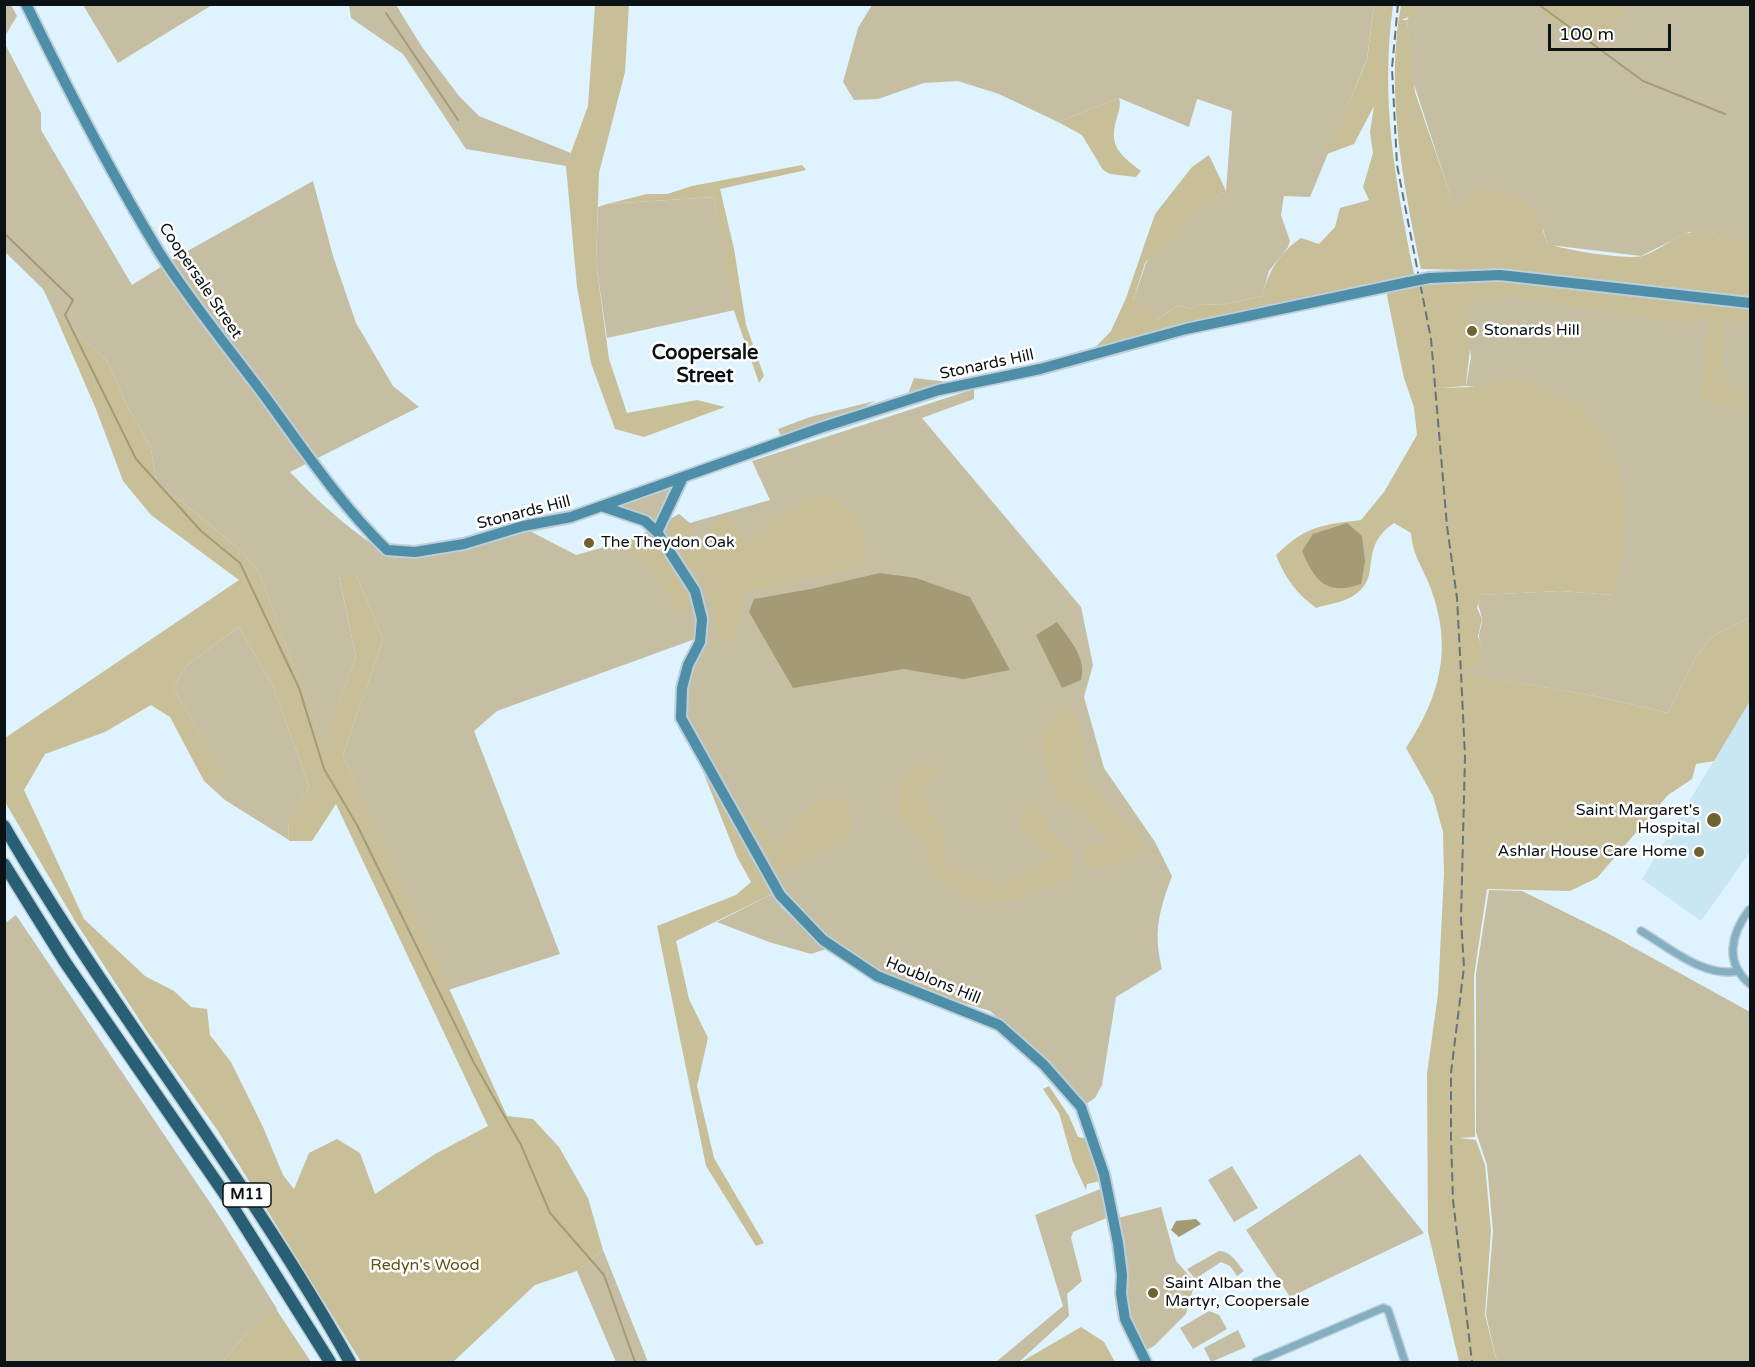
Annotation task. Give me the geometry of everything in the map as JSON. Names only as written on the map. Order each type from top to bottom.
[{"type":"highway","name":"M11","points":[[4,826],[75,944],[239,1182],[350,1362]]},
{"type":"highway","name":"M11","points":[[4,864],[65,962],[224,1192],[330,1362]]},
{"type":"street","name":"Coopersale Street","points":[[26,4],[70,95],[159,251],[184,290],[333,490],[363,527],[387,550]]},
{"type":"street","name":"Stonards Hill","points":[[387,550],[415,552],[464,544],[604,507],[820,428],[939,390],[1040,369],[1186,329],[1429,278],[1500,275],[1750,303]]},
{"type":"street","points":[[657,532],[682,479]]},
{"type":"street","name":"Houblons Hill","points":[[604,507],[645,521],[657,532],[695,591],[702,619],[700,642],[688,665],[682,688],[681,718],[780,895],[823,939],[877,976],[999,1025],[1044,1065],[1081,1107],[1104,1174],[1118,1243],[1125,1319],[1135,1345],[1146,1362]]},
{"type":"street","points":[[1749,910],[1734,937],[1731,948],[1738,971],[1750,984]]},
{"type":"street","points":[[1641,931],[1706,970],[1724,974],[1738,971]]},
{"type":"street","points":[[1256,1362],[1383,1308],[1388,1310],[1405,1362]]},
{"type":"shaded area","points":[[5,4],[11,5],[17,16],[5,36]]},
{"type":"shaded area","points":[[1416,4],[1750,5],[1750,243],[1711,232],[1689,232],[1641,256],[1550,245],[1547,243],[1543,229],[1468,195],[1455,210],[1412,78],[1407,20]]},
{"type":"shaded area","points":[[83,5],[212,5],[118,63]]},
{"type":"shaded area","points":[[349,5],[396,5],[422,47],[459,96],[479,116],[571,153],[566,166],[466,149],[403,54],[351,18]]},
{"type":"shaded area","points":[[872,5],[1374,5],[1367,59],[1310,197],[1284,196],[1281,215],[1290,241],[1288,247],[1269,271],[1262,296],[1222,305],[1201,304],[1190,309],[1179,305],[1155,321],[1133,301],[1146,263],[1189,216],[1226,191],[1232,111],[1197,99],[1189,127],[1119,98],[1058,122],[999,94],[958,81],[924,83],[878,99],[854,100],[843,82],[858,28]]},
{"type":"shaded area","points":[[4,42],[41,113],[41,130],[132,285],[175,258],[313,181],[333,256],[356,323],[393,386],[419,407],[290,472],[339,519],[394,558],[526,529],[576,555],[633,539],[679,514],[690,523],[770,500],[752,461],[974,389],[974,399],[922,418],[1081,607],[1093,665],[1084,697],[1104,768],[1155,842],[1172,876],[1159,922],[1158,944],[1162,969],[1116,997],[1102,1085],[1095,1098],[1086,1104],[1052,1066],[990,1011],[930,993],[888,976],[829,943],[794,908],[685,719],[684,702],[695,639],[497,711],[474,731],[560,954],[448,990],[343,755],[383,639],[356,575],[339,577],[356,657],[323,745],[258,570],[237,547],[156,481],[151,448],[126,404],[108,362],[53,310],[43,289],[5,252]]},
{"type":"shaded area","points":[[714,197],[735,310],[607,338],[596,263],[598,207],[607,204]]},
{"type":"shaded area","points":[[1460,277],[1750,308],[1750,617],[1711,637],[1696,657],[1668,713],[1595,696],[1461,673],[1482,646],[1479,637],[1482,618],[1479,595],[1560,591],[1613,595],[1475,387],[1466,386],[1471,357]]},
{"type":"shaded area","points":[[914,378],[957,383],[908,394]]},
{"type":"shaded area","points":[[875,401],[847,416],[782,439],[778,429],[810,417]]},
{"type":"shaded area","points":[[676,486],[655,521],[615,506]]},
{"type":"shaded area","points":[[1347,523],[1362,536],[1365,561],[1361,584],[1339,588],[1330,587],[1317,578],[1302,551],[1313,534]]},
{"type":"shaded area","points":[[880,573],[916,578],[970,597],[1010,670],[963,679],[903,669],[793,688],[749,612],[754,599]]},
{"type":"shaded area","points":[[1057,622],[1072,642],[1082,664],[1081,680],[1062,688],[1036,635]]},
{"type":"shaded area","points":[[239,627],[273,686],[309,786],[288,824],[289,840],[225,800],[204,781],[227,781],[173,688],[187,665]]},
{"type":"shaded area","name":"Saint Margaret's Hospital","points":[[1750,701],[1750,852],[1701,921],[1642,879]]},
{"type":"shaded area","points":[[1489,890],[1522,891],[1609,934],[1750,1012],[1750,1362],[1497,1362],[1486,1315],[1493,1231],[1487,1165],[1476,1132],[1476,974]]},
{"type":"shaded area","points":[[772,894],[782,908],[826,949],[811,954],[769,942],[717,922]]},
{"type":"shaded area","points":[[16,915],[221,1219],[277,1309],[246,1334],[222,1362],[5,1362],[4,924]]},
{"type":"shaded area","points":[[1360,1154],[1424,1233],[1290,1297],[1246,1230]]},
{"type":"shaded area","points":[[1232,1166],[1258,1208],[1234,1222],[1208,1180]]},
{"type":"shaded area","points":[[1103,1188],[1109,1217],[1073,1232],[1071,1238],[1082,1281],[1067,1294],[1069,1316],[1019,1362],[996,1362],[1063,1306],[1035,1215]]},
{"type":"shaded area","points":[[1161,1207],[1176,1261],[1195,1282],[1186,1314],[1154,1346],[1143,1352],[1135,1338],[1123,1293],[1127,1268],[1118,1218]]},
{"type":"shaded area","points":[[1196,1219],[1201,1224],[1179,1237],[1171,1230],[1176,1221]]},
{"type":"shaded area","points":[[603,1250],[648,1362],[616,1362],[577,1271]]},
{"type":"shaded area","points":[[1219,1251],[1230,1255],[1244,1271],[1237,1276],[1230,1266],[1221,1262],[1195,1279],[1187,1269]]},
{"type":"shaded area","points":[[1209,1311],[1219,1315],[1227,1329],[1193,1349],[1180,1328]]},
{"type":"shaded area","points":[[1238,1330],[1246,1347],[1211,1362],[1204,1348]]},
{"type":"green space","points":[[595,5],[629,5],[625,72],[599,173],[596,263],[609,359],[627,413],[697,400],[725,407],[644,437],[615,429],[591,363],[577,287],[566,166],[588,106]]},
{"type":"green space","points":[[1374,5],[1393,5],[1389,40],[1389,107],[1396,172],[1414,274],[1263,307],[1090,353],[1111,331],[1126,298],[1155,214],[1192,167],[1209,155],[1226,191],[1190,216],[1170,241],[1145,263],[1133,301],[1151,308],[1155,321],[1179,305],[1190,309],[1201,304],[1222,305],[1262,296],[1276,263],[1293,244],[1301,238],[1319,244],[1335,227],[1340,208],[1369,200],[1363,187],[1373,153],[1370,132],[1374,106],[1354,144],[1327,154],[1367,60]]},
{"type":"green space","points":[[1401,5],[1417,5],[1413,15],[1402,20],[1407,20],[1415,92],[1455,209],[1468,195],[1479,190],[1496,189],[1511,193],[1527,202],[1532,208],[1537,215],[1547,243],[1594,254],[1642,256],[1682,235],[1695,231],[1728,236],[1750,243],[1750,298],[1514,271],[1421,269],[1398,137],[1395,70]]},
{"type":"green space","points":[[1539,5],[1625,5],[1614,33],[1596,43],[1574,43],[1552,25]]},
{"type":"green space","points":[[1119,98],[1120,107],[1115,127],[1115,142],[1121,154],[1141,171],[1136,177],[1110,174],[1103,170],[1082,135],[1058,122]]},
{"type":"green space","points":[[802,165],[806,170],[720,189],[734,249],[746,325],[764,376],[759,383],[733,308],[714,197],[607,204],[647,194],[667,194],[692,186]]},
{"type":"green space","points":[[1460,277],[1638,292],[1750,308],[1750,327],[1726,319],[1722,365],[1729,384],[1750,394],[1750,411],[1714,404],[1700,398],[1709,316],[1680,323],[1508,296],[1483,300],[1466,308],[1470,337],[1466,386],[1437,388],[1475,387],[1521,377],[1585,407],[1617,461],[1626,510],[1624,548],[1613,595],[1560,591],[1480,595],[1477,608],[1482,619],[1478,637],[1482,646],[1483,661],[1463,673],[1595,696],[1668,713],[1696,657],[1711,637],[1750,617],[1750,701],[1714,761],[1696,764],[1692,779],[1668,795],[1597,878],[1570,891],[1487,889],[1474,976],[1475,1137],[1459,1138],[1476,1140],[1485,1165],[1491,1230],[1485,1315],[1497,1362],[1459,1362],[1428,1232],[1427,1074],[1438,994],[1444,874],[1443,832],[1433,796],[1406,748],[1427,710],[1440,672],[1442,652],[1438,611],[1416,555],[1411,533],[1394,523],[1376,542],[1364,586],[1352,597],[1316,608],[1292,584],[1276,555],[1296,538],[1315,528],[1361,520],[1384,492],[1417,435],[1414,407],[1404,378],[1385,286]]},
{"type":"green space","name":"Redyn's Wood","points":[[53,310],[108,362],[126,404],[151,448],[156,481],[237,547],[258,570],[323,744],[356,657],[339,576],[356,575],[383,639],[343,755],[507,1116],[533,1119],[559,1147],[588,1198],[603,1250],[577,1271],[535,1285],[453,1362],[361,1362],[218,1131],[146,1030],[75,921],[5,802],[5,738],[239,580],[151,515],[123,481],[96,409]],"holes":[[[239,627],[273,686],[309,786],[288,823],[289,841],[312,841],[336,804],[488,1126],[435,1154],[375,1194],[360,1153],[337,1139],[309,1153],[294,1189],[283,1175],[263,1127],[231,1062],[210,1035],[207,1009],[191,1007],[174,991],[145,976],[84,919],[24,790],[45,754],[105,732],[151,705],[170,717],[204,781],[228,782],[173,688],[187,665]]]},
{"type":"green space","points":[[815,495],[841,504],[856,518],[864,539],[867,566],[745,592],[736,634],[717,650],[713,610],[706,584],[684,559],[670,531],[679,514],[689,524],[698,541],[714,544],[710,530],[722,516],[728,514],[748,541],[774,518]]},
{"type":"green space","points":[[652,536],[659,541],[695,602],[693,608],[679,611],[645,565],[626,553],[625,545],[632,539]]},
{"type":"green space","points":[[1066,708],[1077,712],[1084,749],[1082,769],[1099,796],[1108,802],[1150,850],[1110,866],[1084,865],[1086,839],[1091,846],[1112,840],[1057,796],[1043,761],[1042,731],[1055,712]]},
{"type":"green space","points":[[943,765],[925,789],[923,801],[943,827],[946,861],[962,871],[995,884],[1038,867],[1048,856],[1023,832],[1018,820],[1027,802],[1044,811],[1049,833],[1063,842],[1070,850],[1072,855],[1071,877],[1021,899],[975,903],[934,873],[927,858],[924,837],[909,828],[898,817],[900,775],[917,767]]},
{"type":"green space","points":[[702,769],[772,894],[676,941],[689,999],[708,1038],[697,1086],[714,1158],[764,1243],[756,1246],[706,1166],[657,926],[736,895],[751,882],[737,857]]},
{"type":"green space","points":[[838,794],[852,809],[853,831],[838,845],[779,873],[751,825],[756,817],[776,844],[786,839],[795,821],[806,810]]},
{"type":"green space","points":[[1049,1086],[1069,1116],[1078,1137],[1088,1139],[1100,1181],[1087,1184],[1086,1190],[1073,1162],[1059,1113],[1043,1089]]},
{"type":"green space","points":[[276,1309],[311,1362],[222,1362],[246,1334]]},
{"type":"green space","points":[[1081,1327],[1104,1342],[1115,1362],[1021,1362]]},
{"type":"waterway","points":[[1538,4],[1643,81],[1725,114]]},
{"type":"waterway","points":[[386,13],[458,120]]},
{"type":"waterway","points":[[4,233],[73,300],[65,315],[136,459],[201,531],[240,563],[299,688],[324,769],[357,825],[474,1063],[521,1145],[550,1213],[604,1275],[635,1362]]},
{"type":"railway","points":[[1398,4],[1392,68],[1397,165],[1431,339],[1447,526],[1457,598],[1465,756],[1461,919],[1464,967],[1451,1073],[1451,1137],[1453,1200],[1472,1362]]},
{"type":"place","name":"Stonards Hill","points":[[1472,331]]},
{"type":"place","name":"The Theydon Oak","points":[[589,543]]},
{"type":"place","name":"Saint Margaret's Hospital","points":[[1714,820]]},
{"type":"place","name":"Ashlar House Care Home","points":[[1699,852]]},
{"type":"place","name":"Saint Alban the Martyr, Coopersale","points":[[1153,1293]]},
{"type":"district","name":"Coopersale Street","points":[[705,366]]}]
